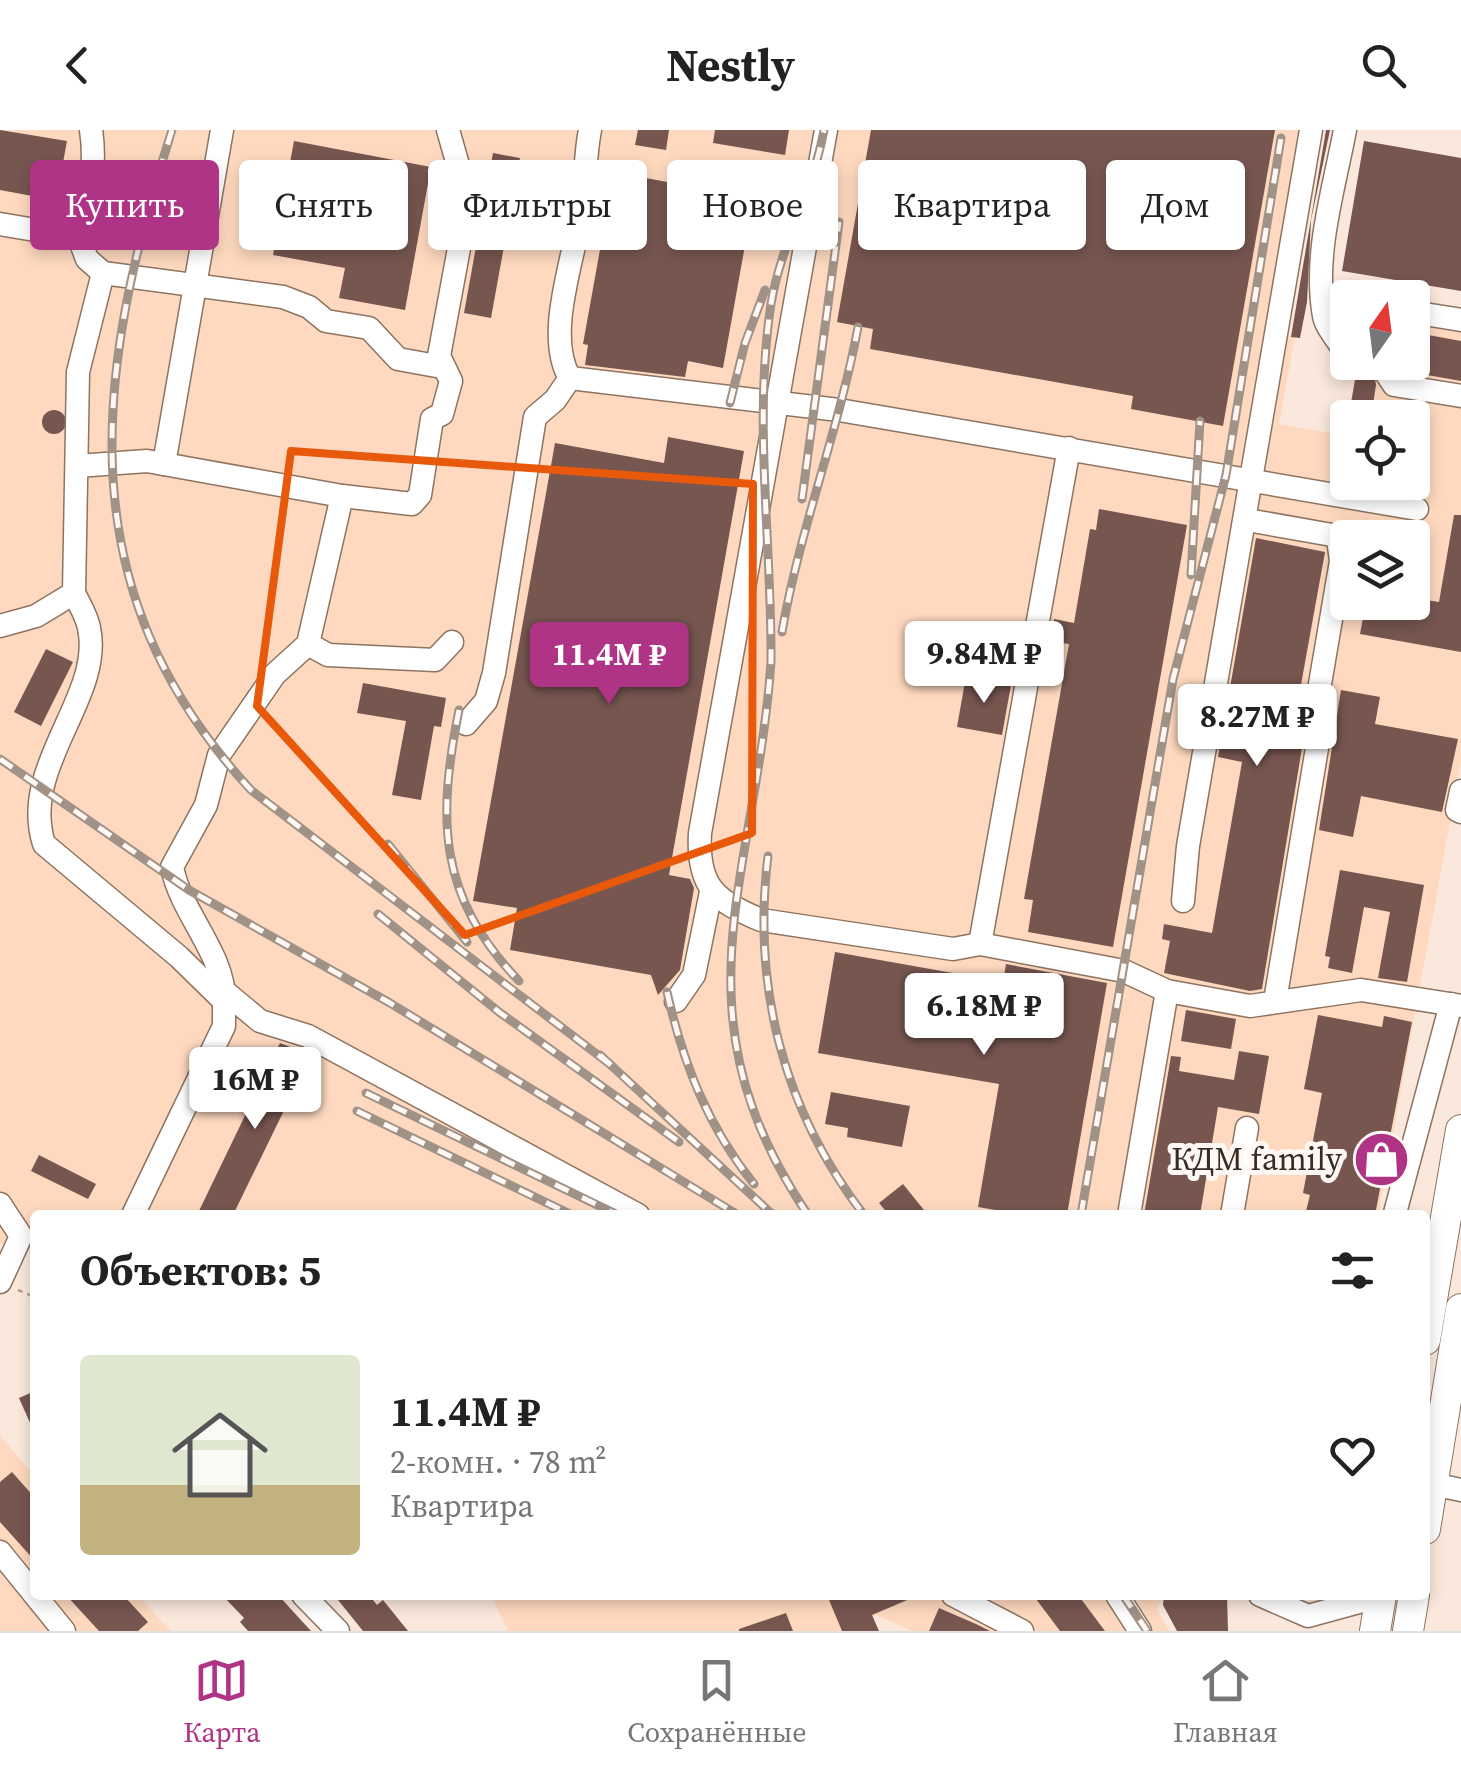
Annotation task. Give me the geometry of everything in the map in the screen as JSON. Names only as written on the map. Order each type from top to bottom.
[{"type":"main road","points":[[1430,1311],[1461,1130]]},
{"type":"main road","points":[[1430,1519],[1447,1487],[1461,1309]]},
{"type":"main road","points":[[1375,1631],[1380,1600]]},
{"type":"main road","points":[[1408,1631],[1413,1600]]},
{"type":"street","points":[[90,130],[94,160]]},
{"type":"street","points":[[164,464],[222,130]]},
{"type":"street","points":[[77,466],[129,461],[164,464],[400,506],[412,504],[420,495],[432,419],[442,414],[450,396],[451,381],[439,356],[468,200],[448,130]]},
{"type":"street","points":[[570,378],[560,362],[559,332],[584,198],[590,130]]},
{"type":"street","points":[[676,1002],[694,975],[710,892],[698,859],[700,833],[826,130]]},
{"type":"street","points":[[1184,901],[1188,846],[1254,480],[1311,130]]},
{"type":"street","points":[[1330,328],[1325,320],[1322,253],[1345,130]]},
{"type":"street","points":[[0,224],[30,229]]},
{"type":"street","points":[[84,250],[102,274],[156,284],[193,282],[283,297],[309,307],[326,321],[370,328],[398,359],[442,367]]},
{"type":"street","points":[[102,274],[78,372],[74,592],[90,628],[90,660],[41,788],[36,821],[44,844],[224,996],[260,1021],[308,1036],[629,1210]]},
{"type":"street","points":[[1430,315],[1461,320]]},
{"type":"street","points":[[570,378],[775,402],[1417,509]]},
{"type":"street","points":[[466,724],[486,701],[494,672],[535,417],[555,400],[570,378]]},
{"type":"street","points":[[1391,380],[1394,384],[1461,396]]},
{"type":"street","points":[[980,944],[1069,448]]},
{"type":"street","points":[[136,1210],[224,1026],[220,970],[174,880],[174,856],[206,806],[219,756],[274,674],[308,644],[342,496]]},
{"type":"street","points":[[1247,520],[1332,535],[1338,539],[1341,561],[1315,712],[1318,742],[1275,1001]]},
{"type":"street","points":[[0,626],[36,616],[74,592]]},
{"type":"street","points":[[308,644],[328,655],[435,660],[452,642]]},
{"type":"street","points":[[1461,790],[1461,812]]},
{"type":"street","points":[[710,892],[761,920],[954,948],[980,944],[1124,970],[1166,992],[1250,1006],[1361,990],[1456,1005],[1396,1210]]},
{"type":"street","points":[[1130,1210],[1166,992]]},
{"type":"street","points":[[1233,1210],[1247,1128]]},
{"type":"street","points":[[0,1204],[22,1236],[0,1282]]},
{"type":"street","points":[[0,1552],[30,1589]]},
{"type":"street","points":[[39,1600],[64,1631]]},
{"type":"street","points":[[309,1600],[338,1631]]},
{"type":"street","points":[[963,1600],[1022,1631]]},
{"type":"street","points":[[1120,1600],[1140,1631]]},
{"type":"street","points":[[1268,1600],[1306,1624],[1370,1600]]},
{"type":"highlighted area","points":[[291,451],[753,484],[752,833],[465,935],[257,706]]},
{"type":"shaded area","points":[[0,130],[1323,130],[1286,335],[1295,337],[1279,424],[1330,433],[1330,500],[1430,500],[1430,400],[1352,400],[1355,380],[1430,380],[1430,309],[1461,315],[1461,762],[1379,1210],[30,1210],[30,1252],[0,1244]]},
{"type":"shaded area","points":[[0,1435],[30,1471],[30,1600],[142,1600],[171,1631],[0,1631]]},
{"type":"shaded area","points":[[493,1600],[1162,1600],[1157,1609],[1169,1631],[912,1631],[876,1615],[872,1616],[879,1631],[508,1631]]},
{"type":"building","points":[[0,130],[67,141],[64,160],[30,160],[30,196],[0,190]]},
{"type":"building","points":[[638,130],[669,130],[666,150],[635,145]]},
{"type":"building","points":[[715,130],[789,130],[785,155],[713,143]]},
{"type":"building","points":[[871,130],[1275,130],[1223,426],[1131,409],[1133,396],[870,349],[873,329],[837,322],[858,203],[858,250],[1086,250],[1086,160],[866,160]]},
{"type":"building","points":[[1326,130],[1330,130],[1311,220],[1307,302],[1300,338],[1291,337]]},
{"type":"building","points":[[294,141],[394,160],[290,160]]},
{"type":"building","points":[[1364,141],[1461,158],[1461,291],[1430,286],[1430,280],[1396,280],[1342,271]]},
{"type":"building","points":[[493,153],[520,158],[520,160],[492,160]]},
{"type":"building","points":[[408,163],[428,166],[405,310],[339,298],[345,268],[273,255],[274,250],[408,250]]},
{"type":"building","points":[[647,178],[667,182],[667,250],[744,250],[723,368],[688,361],[685,377],[585,365],[588,345],[583,344],[600,250],[647,250]]},
{"type":"building","points":[[475,250],[503,250],[491,318],[464,313]]},
{"type":"building","points":[[1430,335],[1461,341],[1461,381],[1430,376]]},
{"type":"building","points":[[1355,380],[1375,380],[1374,400],[1352,400]]},
{"type":"building","points":[[54,410],[66,422],[54,434],[42,422]]},
{"type":"building","points":[[668,437],[744,451],[669,875],[690,879],[694,888],[680,970],[658,995],[651,975],[510,950],[517,908],[473,901],[555,443],[664,463]]},
{"type":"building","points":[[1099,509],[1187,525],[1113,947],[1028,932],[1033,900],[1024,899],[1069,644],[1050,641],[1054,619],[1074,623],[1090,529],[1096,530]]},
{"type":"building","points":[[1454,515],[1461,515],[1461,652],[1360,634],[1363,620],[1430,620],[1430,601],[1439,602]]},
{"type":"building","points":[[1256,538],[1325,552],[1291,740],[1303,742],[1262,989],[1250,991],[1164,973],[1170,941],[1162,939],[1164,924],[1212,933],[1242,762],[1218,757]]},
{"type":"building","points":[[46,649],[73,662],[41,726],[14,712]]},
{"type":"building","points":[[966,676],[1011,685],[1002,735],[957,727]]},
{"type":"building","points":[[363,683],[446,698],[441,727],[434,726],[421,800],[392,795],[406,721],[357,713]]},
{"type":"building","points":[[1341,690],[1380,697],[1375,724],[1458,739],[1442,812],[1361,796],[1353,837],[1319,830]]},
{"type":"building","points":[[1340,870],[1424,885],[1407,982],[1378,978],[1390,912],[1364,907],[1352,973],[1328,968],[1330,957],[1325,956]]},
{"type":"building","points":[[835,952],[1003,982],[1006,964],[1107,983],[1068,1210],[978,1207],[999,1084],[818,1053]]},
{"type":"building","points":[[1186,1010],[1236,1019],[1231,1049],[1181,1041]]},
{"type":"building","points":[[1318,1015],[1382,1027],[1384,1016],[1412,1022],[1376,1210],[1306,1210],[1310,1195],[1303,1193],[1322,1093],[1304,1089]]},
{"type":"building","points":[[280,1043],[311,1055],[235,1210],[199,1210]]},
{"type":"building","points":[[1239,1051],[1269,1056],[1259,1114],[1218,1107],[1201,1210],[1145,1210],[1171,1056],[1181,1057],[1179,1071],[1234,1080]]},
{"type":"building","points":[[831,1092],[910,1106],[902,1147],[847,1137],[848,1128],[825,1124]]},
{"type":"building","points":[[39,1155],[96,1184],[88,1199],[31,1171]]},
{"type":"building","points":[[903,1184],[924,1210],[885,1210],[879,1203]]},
{"type":"building","points":[[30,1393],[30,1423],[19,1398]]},
{"type":"building","points":[[12,1472],[30,1492],[30,1555],[0,1522],[0,1482]]},
{"type":"building","points":[[71,1600],[128,1600],[148,1622],[138,1631],[99,1631]]},
{"type":"building","points":[[227,1600],[283,1600],[311,1631],[248,1631],[240,1622],[244,1618]]},
{"type":"building","points":[[338,1600],[373,1600],[377,1605],[383,1600],[408,1631],[363,1631]]},
{"type":"building","points":[[829,1600],[907,1600],[872,1615],[879,1631],[842,1631]]},
{"type":"building","points":[[1037,1600],[1082,1600],[1105,1631],[1060,1631]]},
{"type":"building","points":[[1164,1600],[1227,1600],[1228,1631],[1177,1631]]},
{"type":"building","points":[[939,1608],[976,1624],[990,1631],[929,1631]]},
{"type":"building","points":[[786,1613],[793,1631],[739,1631],[739,1629]]},
{"type":"railway","points":[[172,130],[126,307],[114,393],[113,476],[124,557],[149,636],[191,714],[251,790],[611,1065]]},
{"type":"railway","points":[[805,1210],[766,1141],[742,1072],[732,1007],[732,943],[771,662],[763,437],[766,348],[776,282],[824,130]]},
{"type":"railway","points":[[1082,1210],[1173,679],[1226,475],[1281,138]]},
{"type":"railway","points":[[802,499],[839,222]]},
{"type":"railway","points":[[730,403],[745,343],[765,290]]},
{"type":"railway","points":[[782,632],[858,327]]},
{"type":"railway","points":[[1191,575],[1200,421]]},
{"type":"railway","points":[[459,710],[448,787],[450,855],[472,918],[519,981]]},
{"type":"railway","points":[[0,759],[189,890],[390,1003],[730,1210]]},
{"type":"railway","points":[[388,844],[467,942]]},
{"type":"railway","points":[[768,856],[765,952],[780,1045],[813,1133],[860,1210]]},
{"type":"railway","points":[[378,914],[499,1012],[679,1142]]},
{"type":"railway","points":[[667,992],[699,1093],[723,1140],[754,1184]]},
{"type":"railway","points":[[600,1055],[768,1210]]},
{"type":"railway","points":[[366,1093],[608,1210]]},
{"type":"railway","points":[[357,1111],[562,1210]]},
{"type":"railway","points":[[1126,1600],[1147,1631]]},
{"type":"place","name":"КДМ family","points":[[1381,1159]]}]
